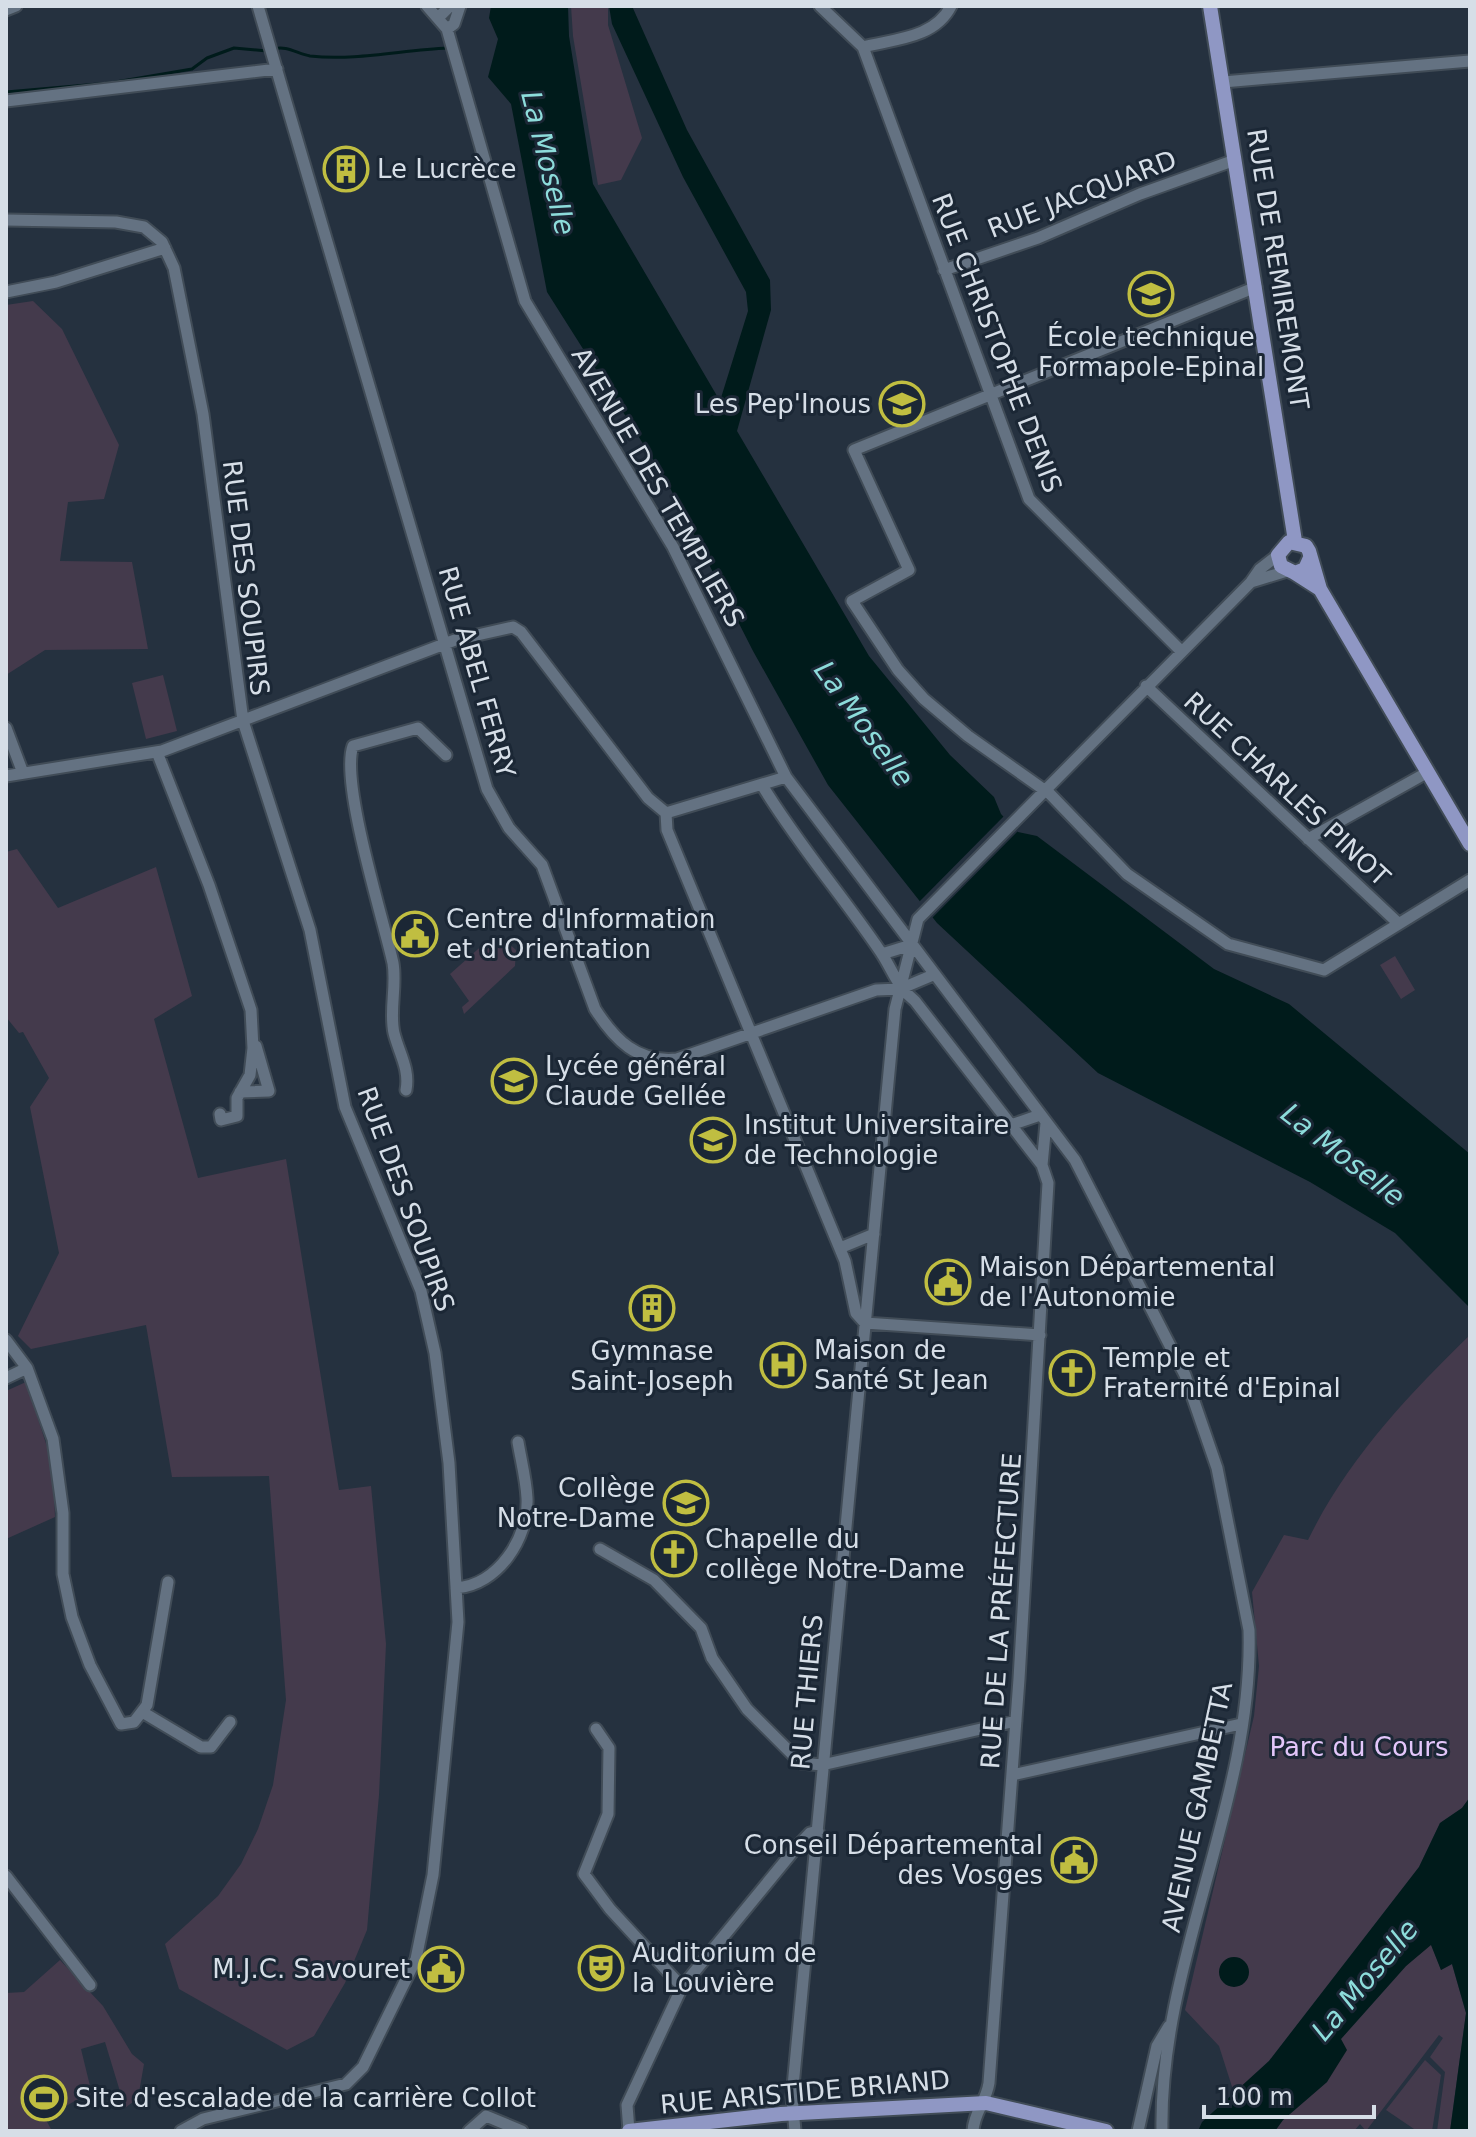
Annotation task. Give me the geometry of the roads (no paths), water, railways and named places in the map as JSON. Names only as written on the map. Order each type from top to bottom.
[{"type":"main road","name":"RUE DE REMIREMONT","points":[[1210,6],[1295,541]]},
{"type":"main road","points":[[1320,589],[1281,566],[1278,555],[1284,545],[1295,541],[1306,546],[1320,589],[1470,844]]},
{"type":"main road","points":[[1291,572],[1305,569],[1310,558]]},
{"type":"main road","name":"RUE ARISTIDE BRIAND","points":[[629,2131],[792,2114],[986,2103],[1001,2104],[1106,2131]]},
{"type":"street","name":"RUE ABEL FERRY","points":[[258,6],[487,789],[509,828],[542,865],[595,1009],[613,1036],[638,1054],[666,1060],[690,1056],[876,990],[900,989]]},
{"type":"street","points":[[427,6],[440,16],[450,6]]},
{"type":"street","points":[[447,29],[454,24],[460,6]]},
{"type":"street","points":[[820,6],[863,47],[926,32],[943,21],[951,6]]},
{"type":"street","name":"AVENUE DES TEMPLIERS","points":[[440,16],[447,29],[525,301],[673,547],[786,777],[1043,1119]]},
{"type":"street","name":"RUE CHRISTOPHE DENIS","points":[[863,47],[1034,507],[1181,651]]},
{"type":"street","points":[[1223,82],[1470,61]]},
{"type":"street","points":[[6,101],[277,69]]},
{"type":"street","name":"RUE JACQUARD","points":[[944,270],[1038,238],[1140,194],[1235,160]]},
{"type":"street","points":[[6,220],[116,222],[144,227],[165,248],[56,282],[6,292]]},
{"type":"street","name":"RUE DES SOUPIRS","points":[[165,248],[174,268],[203,414],[243,721],[310,930],[345,1107],[421,1291],[445,1422],[458,1622],[433,1879],[416,1959],[363,2067],[346,2084],[203,2119],[181,2131]]},
{"type":"street","points":[[1256,287],[854,450],[909,570],[852,601],[890,659],[924,699],[1042,791],[1127,874],[1228,944],[1324,970],[1470,880]]},
{"type":"street","points":[[1042,791],[1251,582],[1260,569],[1278,555]]},
{"type":"street","points":[[1251,582],[1291,572]]},
{"type":"street","points":[[6,776],[157,752],[446,644],[513,627],[521,632],[648,798],[666,813],[667,830],[840,1248],[856,1313],[865,1323],[1040,1335]]},
{"type":"street","name":"RUE CHARLES PINOT","points":[[1146,686],[1398,923]]},
{"type":"street","points":[[6,728],[23,773]]},
{"type":"street","points":[[406,1090],[407,1071],[394,1033],[393,963],[357,807],[350,756],[353,746],[418,728],[446,755]]},
{"type":"street","points":[[157,752],[209,885],[251,1010],[250,1075],[240,1092],[237,1116],[221,1120],[220,1114]]},
{"type":"street","points":[[1308,839],[1428,772]]},
{"type":"street","points":[[666,813],[786,777]]},
{"type":"street","points":[[762,785],[780,816],[882,954],[900,989],[915,1001],[1042,1165]]},
{"type":"street","name":"RUE THIERS","points":[[795,2131],[792,2114],[822,1765],[900,989],[921,915],[1042,791]]},
{"type":"street","points":[[882,954],[911,945]]},
{"type":"street","points":[[900,989],[933,975]]},
{"type":"street","points":[[240,1092],[269,1091],[253,1034]]},
{"type":"street","points":[[1011,1125],[1043,1119]]},
{"type":"street","name":"RUE DE LA PRÉFECTURE","points":[[986,2103],[1016,1721],[1040,1335],[1048,1183],[1042,1165],[1043,1119]]},
{"type":"street","name":"AVENUE GAMBETTA","points":[[1043,1119],[1075,1160],[1185,1375],[1211,1446],[1249,1630],[1250,1658],[1233,1773],[1170,2026],[1162,2131]]},
{"type":"street","points":[[840,1248],[874,1234]]},
{"type":"street","points":[[6,1340],[27,1368],[53,1439],[63,1513],[63,1574],[72,1617],[90,1665],[116,1719],[127,1725],[144,1713],[154,1676],[168,1582]]},
{"type":"street","points":[[6,1378],[27,1368]]},
{"type":"street","points":[[456,1588],[478,1583],[492,1574],[519,1540],[527,1500],[518,1442]]},
{"type":"street","points":[[600,1549],[654,1580],[701,1628],[712,1658],[747,1709],[801,1763],[822,1765],[1016,1721]]},
{"type":"street","points":[[144,1713],[201,1747],[211,1747],[230,1722]]},
{"type":"street","points":[[1012,1775],[1241,1724]]},
{"type":"street","points":[[596,1729],[609,1748],[608,1814],[584,1874],[610,1909],[682,1987]]},
{"type":"street","points":[[629,2131],[627,2105],[682,1987],[795,1849],[810,1833],[818,1831]]},
{"type":"street","points":[[6,1876],[90,1985]]},
{"type":"street","name":"AVENUE GAMBETTA","points":[[1138,2131],[1157,2046],[1170,2026]]},
{"type":"street","points":[[973,2131],[976,2112],[986,2103]]},
{"type":"street","points":[[469,2131],[486,2116],[522,2131]]},
{"type":"water","name":"La Moselle","points":[[491,6],[568,6],[569,36],[593,184],[720,401],[748,311],[746,292],[683,177],[612,24],[609,6],[632,6],[687,130],[770,280],[771,310],[737,431],[869,656],[950,755],[994,797],[1001,814],[1018,832],[1037,836],[1214,969],[1289,1004],[1470,1154],[1470,1308],[1395,1233],[1310,1182],[1098,1073],[937,923],[828,785],[753,651],[666,480],[547,292],[511,104],[488,77],[498,39],[489,18]]},
{"type":"water","name":"La Moselle","points":[[1470,1797],[1470,2131],[1450,2131],[1466,2013],[1452,1964],[1441,1970],[1431,1945],[1406,1966],[1341,2039],[1347,2050],[1327,2082],[1283,2120],[1275,2131],[1198,2131],[1202,2122],[1269,2061],[1419,1867],[1440,1823],[1462,1808]]},
{"type":"water","points":[[1234,1957],[1240,1958],[1248,1966],[1248,1978],[1240,1986],[1234,1987],[1228,1986],[1220,1978],[1219,1972],[1220,1966],[1228,1958]]},
{"type":"waterway","points":[[6,92],[110,83],[192,69],[207,58],[234,48],[267,51]]},
{"type":"waterway","points":[[274,49],[288,49],[310,56],[344,57],[448,48]]},
{"type":"place","name":"Le Lucrèce","points":[[346,169]]},
{"type":"place","name":"École technique Formapole-Epinal","points":[[1151,294]]},
{"type":"place","name":"Les Pep'Inous","points":[[902,404]]},
{"type":"place","name":"Centre d'Information et d'Orientation","points":[[415,934]]},
{"type":"place","name":"Lycée général Claude Gellée","points":[[514,1081]]},
{"type":"place","name":"Institut Universitaire de Technologie","points":[[713,1140]]},
{"type":"place","name":"Maison Départemental de l'Autonomie","points":[[948,1282]]},
{"type":"place","name":"Gymnase Saint-Joseph","points":[[652,1308]]},
{"type":"place","name":"Maison de Santé St Jean","points":[[783,1365]]},
{"type":"place","name":"Temple et Fraternité d'Epinal","points":[[1072,1373]]},
{"type":"place","name":"Collège Notre-Dame","points":[[686,1503]]},
{"type":"place","name":"Chapelle du collège Notre-Dame","points":[[674,1554]]},
{"type":"place","name":"Conseil Départemental des Vosges","points":[[1074,1860]]},
{"type":"place","name":"Auditorium de la Louvière","points":[[601,1968]]},
{"type":"place","name":"M.J.C. Savouret","points":[[441,1969]]},
{"type":"place","name":"Site d'escalade de la carrière Collot","points":[[44,2098]]},
{"type":"park label","name":"Parc du Cours","points":[[1359,1747]]}]
